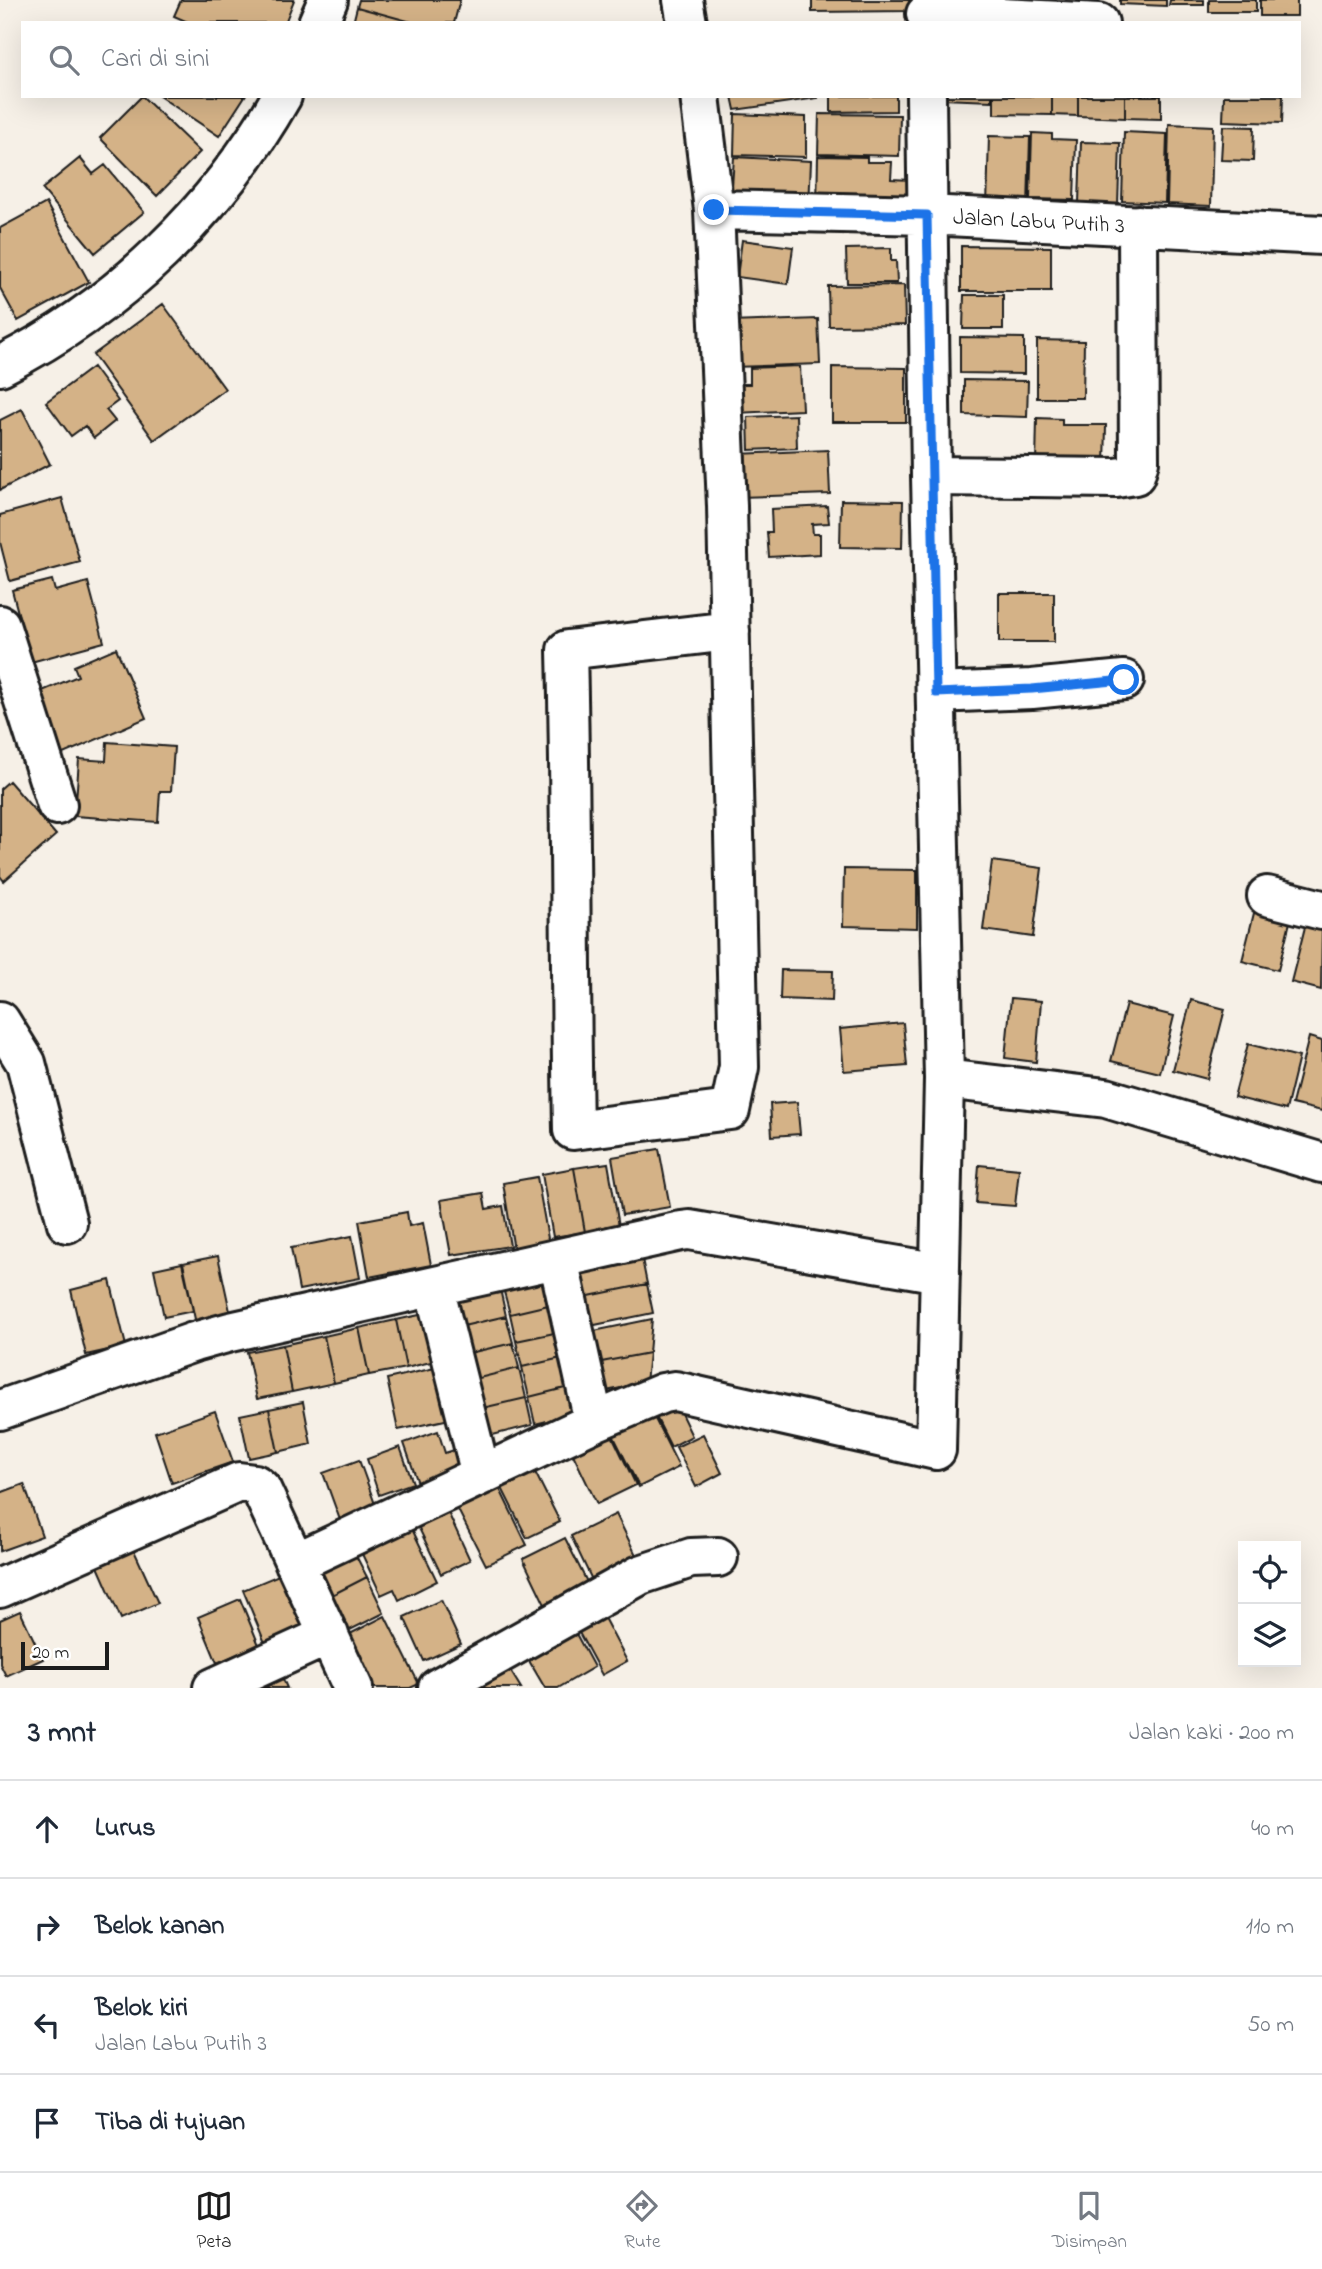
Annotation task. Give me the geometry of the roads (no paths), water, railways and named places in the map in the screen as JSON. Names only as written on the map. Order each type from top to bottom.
[{"type":"street","points":[[319,21],[328,0]]},
{"type":"street","points":[[682,0],[687,21]]},
{"type":"street","points":[[926,12],[1067,21]]},
{"type":"street","points":[[0,366],[78,321],[137,275],[183,232],[266,124],[281,98]]},
{"type":"street","points":[[700,98],[714,210],[730,631],[739,1067],[730,1110],[573,1130],[569,926],[571,792],[566,650],[730,631]]},
{"type":"street","points":[[295,1563],[594,1422],[663,1393],[676,1391],[936,1451],[944,1079],[926,98]]},
{"type":"street","name":"Jalan Labu Putih 3","points":[[714,210],[927,215],[1322,235]]},
{"type":"street","points":[[931,477],[1116,478],[1135,475],[1139,461],[1138,225]]},
{"type":"street","points":[[0,625],[57,805]]},
{"type":"street","points":[[936,693],[1032,689],[1124,680]]},
{"type":"street","points":[[1267,896],[1322,910]]},
{"type":"street","points":[[0,1021],[26,1063],[67,1223]]},
{"type":"street","points":[[944,1079],[1106,1098],[1322,1163]]},
{"type":"street","points":[[0,1410],[194,1342],[689,1230],[940,1273]]},
{"type":"street","points":[[558,1259],[594,1422]]},
{"type":"street","points":[[435,1287],[481,1475]]},
{"type":"street","points":[[0,1588],[239,1482],[254,1483],[261,1489],[354,1688]]},
{"type":"street","points":[[438,1688],[640,1575],[691,1558],[718,1557]]},
{"type":"street","points":[[213,1688],[329,1635]]}]
